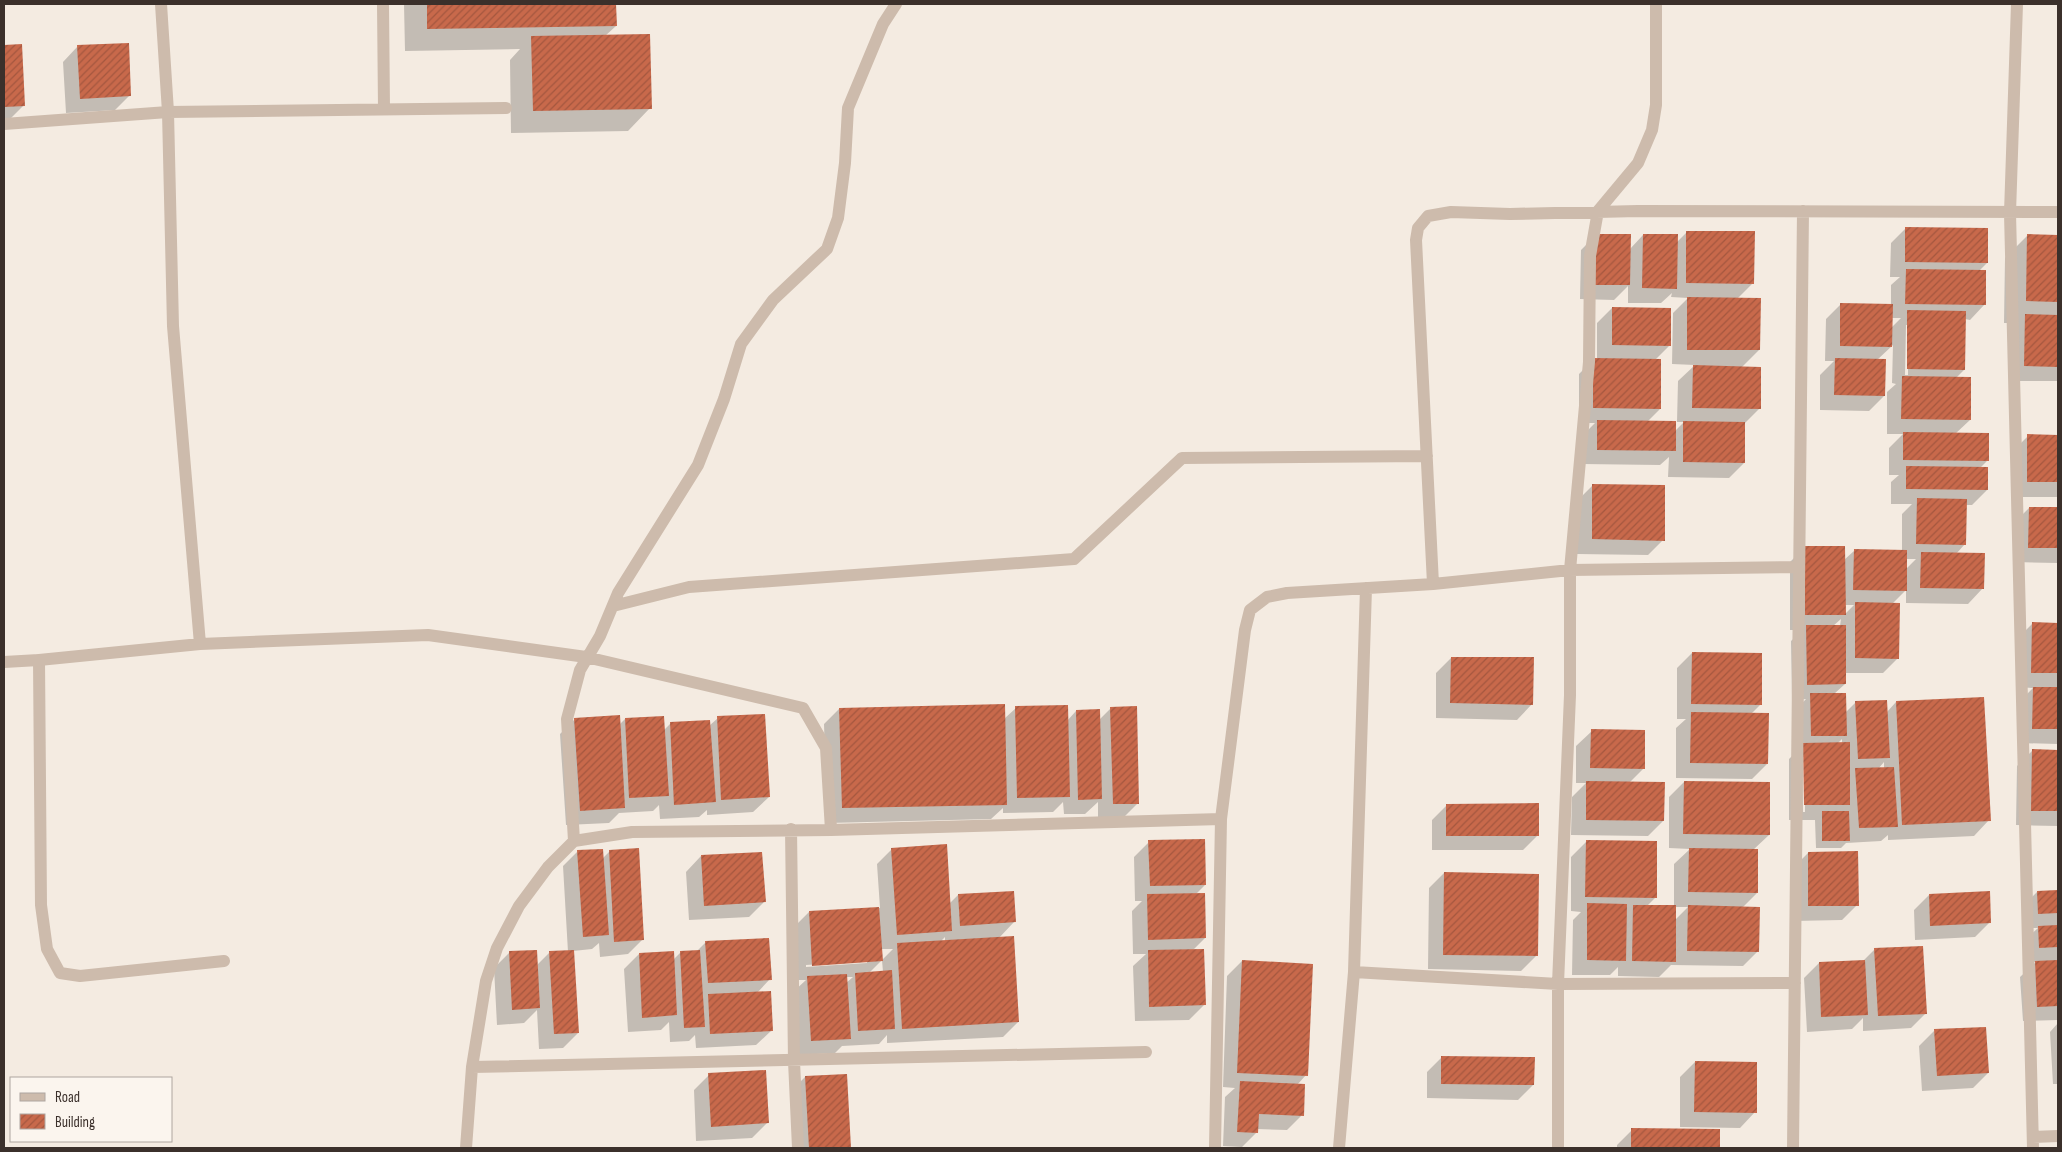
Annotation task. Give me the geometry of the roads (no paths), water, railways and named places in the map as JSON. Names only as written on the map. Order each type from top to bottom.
[{"type":"street","points":[[161,4],[168,112],[173,326],[200,644]]},
{"type":"street","points":[[383,4],[384,109]]},
{"type":"street","points":[[574,841],[568,719],[580,670],[600,636],[618,593],[698,465],[724,399],[741,344],[773,300],[827,249],[838,218],[845,163],[848,108],[883,24],[896,4]]},
{"type":"street","points":[[1558,1148],[1558,984],[1570,695],[1570,570],[1588,362],[1590,256],[1598,211],[1638,163],[1652,130],[1656,105],[1656,4]]},
{"type":"street","points":[[2017,4],[2010,213],[2033,1143],[2058,1136]]},
{"type":"street","points":[[4,124],[168,112],[506,108]]},
{"type":"street","points":[[1793,1148],[1803,210]]},
{"type":"street","points":[[1433,584],[1416,240],[1418,228],[1428,216],[1452,212],[1510,214],[1598,211],[2058,212]]},
{"type":"street","points":[[612,606],[690,587],[1074,560],[1182,458],[1427,456]]},
{"type":"street","points":[[1215,1148],[1222,819],[1245,630],[1250,610],[1267,597],[1287,593],[1433,584],[1570,570],[1800,567]]},
{"type":"street","points":[[1339,1148],[1354,972],[1366,588]]},
{"type":"street","points":[[4,662],[200,644],[428,635],[586,657],[803,708],[826,748],[831,830]]},
{"type":"street","points":[[39,660],[41,905],[46,949],[60,973],[80,976],[224,961]]},
{"type":"street","points":[[466,1148],[472,1067],[486,981],[497,948],[519,906],[548,867],[574,841],[632,832],[831,830],[1222,819]]},
{"type":"street","points":[[791,829],[794,1061],[798,1148]]},
{"type":"street","points":[[1354,972],[1558,984],[1795,983]]},
{"type":"street","points":[[472,1067],[1146,1052]]}]
